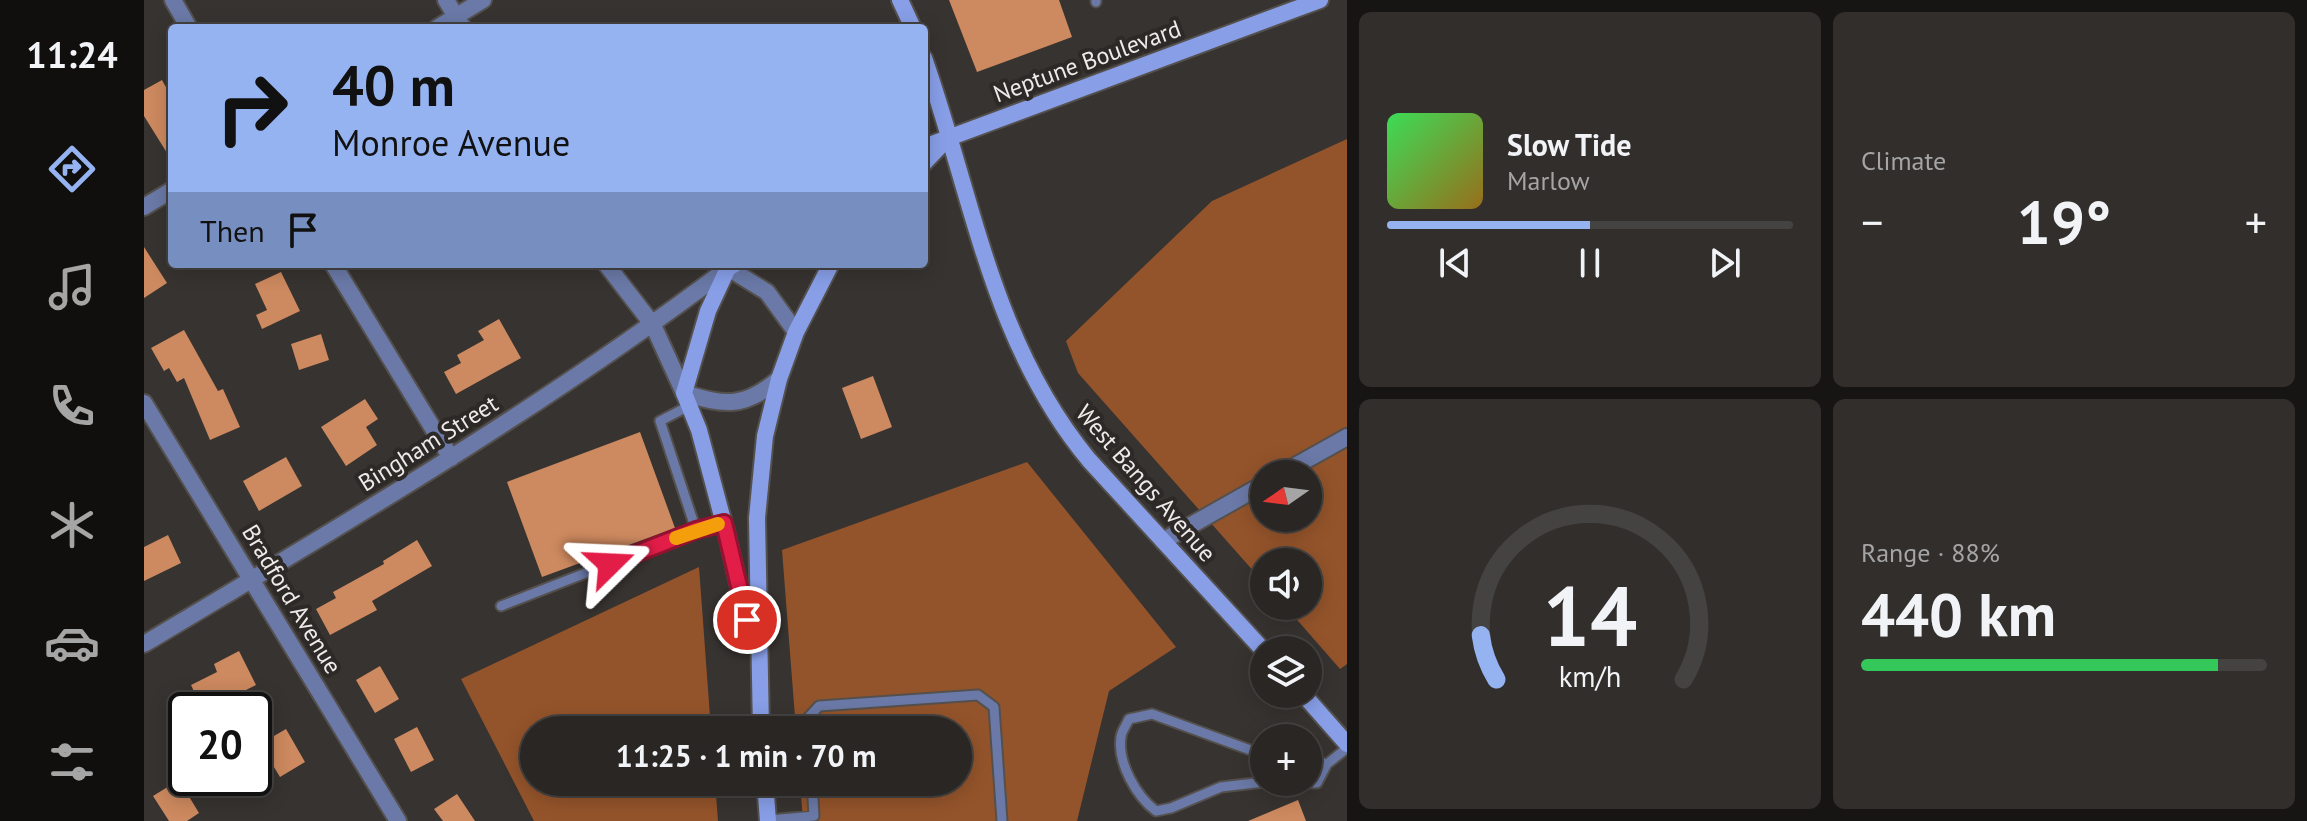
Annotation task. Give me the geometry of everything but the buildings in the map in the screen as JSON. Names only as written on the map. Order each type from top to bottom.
[{"type":"street","points":[[173,0],[187,24]]},
{"type":"street","points":[[446,0],[459,22],[483,0]]},
{"type":"street","points":[[900,0],[911,24]]},
{"type":"street","name":"Neptune Boulevard","points":[[928,159],[949,138],[1291,5],[1320,0]]},
{"type":"street","name":"West Bangs Avenue","points":[[928,71],[1000,305],[1032,378],[1063,429],[1250,636]]},
{"type":"street","points":[[928,146],[949,138]]},
{"type":"street","points":[[144,207],[168,192]]},
{"type":"street","points":[[335,268],[451,458]]},
{"type":"street","points":[[609,268],[653,325],[699,430],[759,677]]},
{"type":"street","name":"Bingham Street","points":[[144,644],[451,458],[653,325],[728,268]]},
{"type":"street","points":[[687,400],[700,333],[730,268]]},
{"type":"street","points":[[734,268],[767,292],[796,332]]},
{"type":"street","points":[[760,716],[758,486],[765,436],[779,379],[796,332],[829,268]]},
{"type":"street","points":[[687,400],[730,404],[750,399],[779,379]]},
{"type":"street","name":"Bradford Avenue","points":[[144,403],[398,821]]},
{"type":"street","points":[[1306,460],[1347,437]]},
{"type":"street","points":[[1163,541],[1250,492]]},
{"type":"street","points":[[1315,708],[1347,746]]},
{"type":"street","points":[[766,796],[768,821]]},
{"type":"lane","points":[[687,400],[660,421],[696,530]]},
{"type":"lane","points":[[501,606],[696,530],[724,523]]},
{"type":"lane","points":[[810,716],[819,706],[978,695],[994,707],[1002,821]]},
{"type":"lane","points":[[1250,750],[1152,714],[1129,719],[1121,737],[1125,770],[1143,802],[1156,811],[1221,787],[1250,784]]},
{"type":"lane","points":[[1322,774],[1327,764],[1347,746]]},
{"type":"lane","points":[[1322,763],[1327,764]]},
{"type":"lane","points":[[768,821],[815,819],[813,796]]},
{"type":"shaded area","points":[[1347,139],[1347,664],[1340,669],[1322,648],[1322,636],[1311,636],[1297,620],[1322,620],[1322,548],[1250,548],[1250,567],[1078,373],[1066,341],[1212,201]]},
{"type":"shaded area","points":[[1027,462],[1176,647],[1109,691],[1077,821],[803,821],[801,796],[972,796],[972,716],[795,716],[782,550]]},
{"type":"shaded area","points":[[699,567],[710,716],[520,716],[520,794],[461,679]]},
{"type":"shaded area","points":[[521,796],[716,796],[718,821],[534,821]]},
{"type":"slow traffic","points":[[676,538],[718,524]]},
{"type":"route","points":[[610,564],[696,530],[724,523],[747,620]]}]
